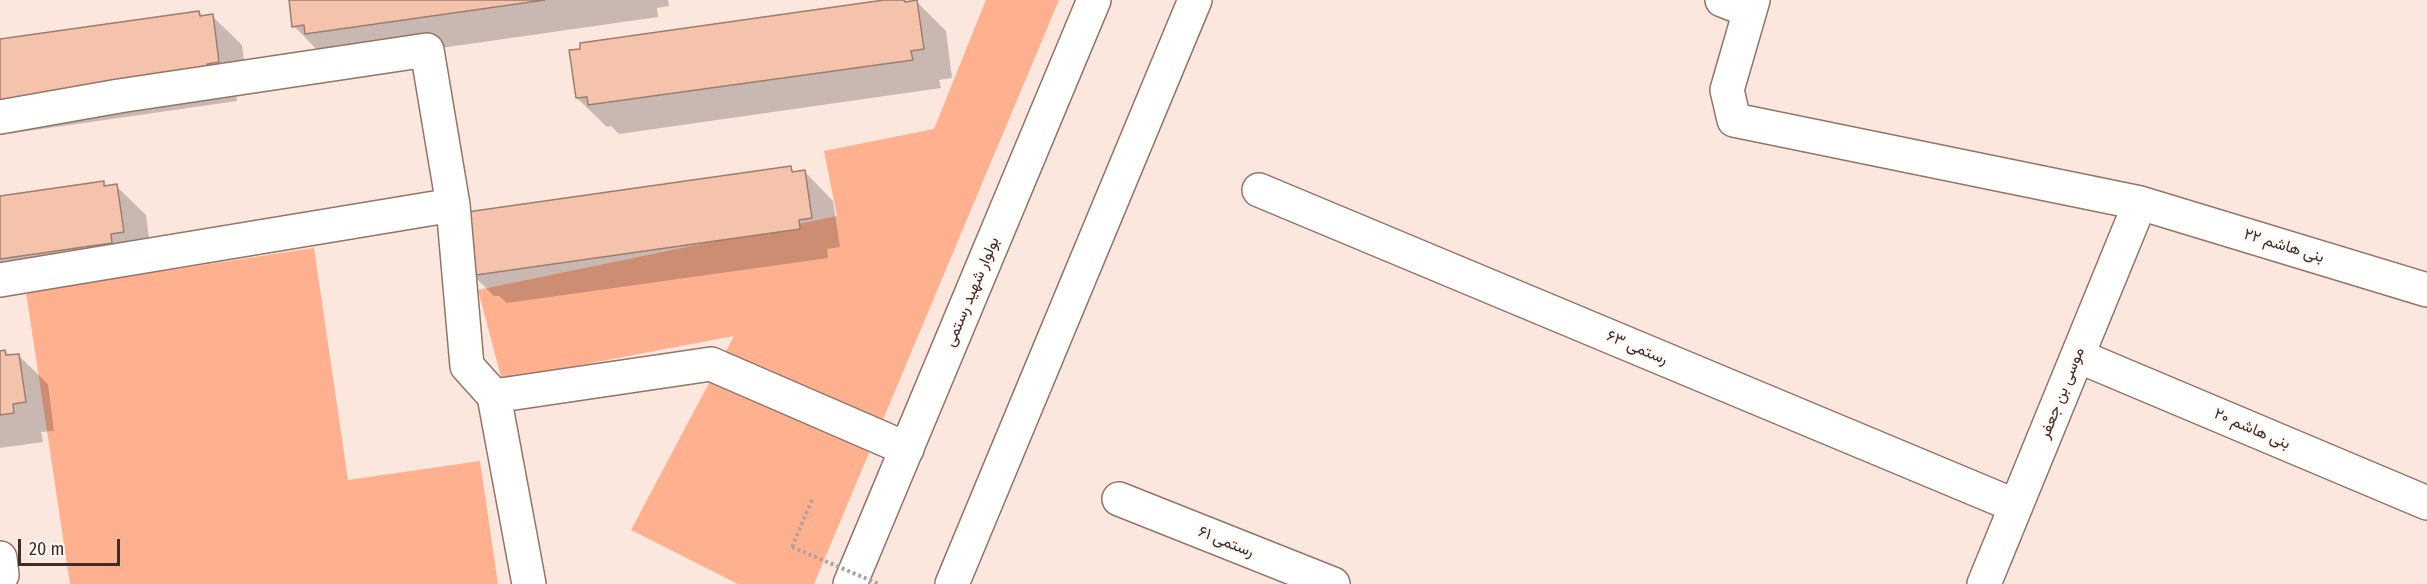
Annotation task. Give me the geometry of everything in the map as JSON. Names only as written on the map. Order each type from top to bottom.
[{"type":"street","name":"بولوار شهید رستمی","points":[[850,584],[1094,0]]},
{"type":"street","points":[[952,584],[1195,0]]},
{"type":"street","name":"بنی هاشم ۲۲","points":[[1742,4],[1727,90],[1734,120],[2140,203],[2427,290]]},
{"type":"street","points":[[0,117],[119,96],[427,50],[453,205],[467,366],[494,396],[529,584]]},
{"type":"street","name":"رستمی ۶۳","points":[[1259,190],[2016,506]]},
{"type":"street","name":"موسی بن جعفر","points":[[1984,584],[2140,203]]},
{"type":"street","points":[[0,280],[453,205]]},
{"type":"street","name":"بنی هاشم ۲۰","points":[[2078,356],[2427,503]]},
{"type":"street","points":[[494,396],[711,364],[907,448]]},
{"type":"street","name":"رستمی ۶۱","points":[[1119,499],[1333,584]]},
{"type":"street","points":[[0,558],[2,575],[0,575]]},
{"type":"path","points":[[812,500],[792,547],[879,584]]},
{"type":"shaded area","points":[[986,0],[1059,0],[814,584],[738,584],[631,530],[734,336],[502,380],[478,290],[837,216],[824,151],[934,129]]},
{"type":"shaded area","points":[[314,248],[348,480],[480,461],[498,584],[70,584],[26,292]]},
{"type":"building","points":[[289,0],[545,0],[305,34],[304,25],[292,27]]},
{"type":"building","points":[[884,0],[904,0],[905,2],[917,0],[924,49],[911,51],[913,60],[588,105],[587,97],[576,98],[569,50],[580,49],[580,43]]},
{"type":"building","points":[[199,11],[200,16],[213,14],[219,62],[207,64],[208,73],[0,102],[0,39]]},
{"type":"building","points":[[791,166],[792,172],[805,170],[812,218],[799,220],[800,229],[476,275],[467,212]]},
{"type":"building","points":[[104,181],[104,186],[117,184],[124,232],[111,234],[112,243],[0,259],[0,196]]},
{"type":"building","points":[[5,350],[6,355],[19,354],[26,402],[13,404],[14,413],[0,415],[0,351]]}]
